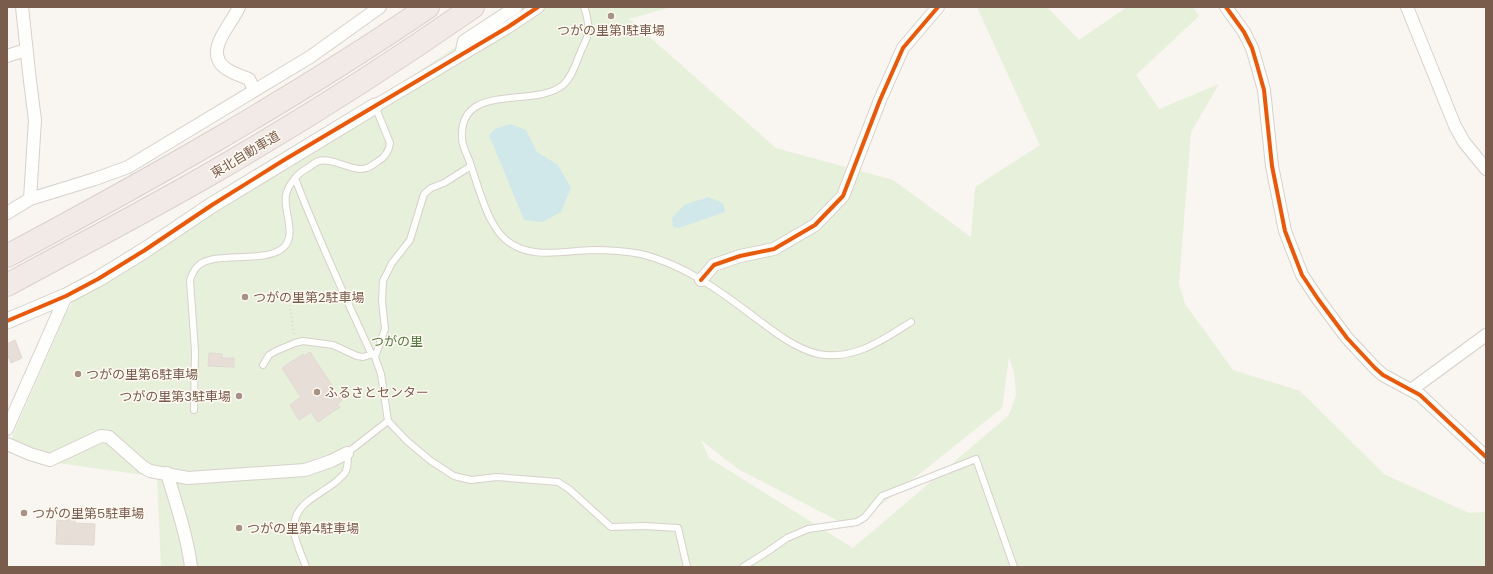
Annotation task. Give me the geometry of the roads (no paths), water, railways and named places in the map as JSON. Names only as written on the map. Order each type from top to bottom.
[{"type":"highway","name":"東北自動車道","points":[[7,256],[117,197],[303,89],[428,7]]},
{"type":"highway","name":"東北自動車道","points":[[7,285],[128,220],[217,170],[315,112],[417,46],[473,7]]},
{"type":"street","points":[[22,7],[35,120],[30,199]]},
{"type":"street","points":[[239,7],[222,36],[217,47],[216,56],[225,68],[249,79],[254,90]]},
{"type":"street","points":[[7,213],[30,199],[128,167],[310,57],[380,7]]},
{"type":"street","points":[[461,55],[464,41],[516,7]]},
{"type":"street","points":[[7,321],[66,296],[98,279],[145,250],[212,205],[538,7]]},
{"type":"street","points":[[701,280],[714,265],[740,256],[774,249],[815,225],[842,196],[880,100],[903,48],[938,7]]},
{"type":"street","points":[[1226,7],[1244,32],[1256,59],[1264,90],[1272,166],[1285,231],[1302,275],[1318,299],[1348,338],[1383,376],[1420,395],[1486,457]]},
{"type":"street","points":[[1407,7],[1455,126],[1464,142],[1486,169]]},
{"type":"street","points":[[7,56],[26,50]]},
{"type":"street","points":[[7,429],[66,296]]},
{"type":"street","points":[[1411,390],[1486,335]]},
{"type":"street","points":[[7,444],[50,460],[101,436],[109,437],[143,467],[150,471],[188,478],[305,470],[331,461],[347,452]]},
{"type":"street","points":[[167,473],[186,538],[191,567]]},
{"type":"lane","points":[[584,7],[588,33],[573,72],[563,85],[545,94],[490,101],[474,107],[463,120],[462,140],[471,166],[489,216],[497,230],[506,240],[519,248],[536,252],[619,251],[641,254],[669,263],[701,280],[777,334],[818,354],[836,355],[857,352],[878,343],[911,322]]},
{"type":"lane","points":[[194,410],[195,351],[190,280],[194,270],[200,263],[210,260],[268,255],[283,248],[288,242],[290,234],[286,194],[300,172],[319,161],[334,162],[358,169],[366,169],[382,159],[389,149],[390,143],[375,106]]},
{"type":"lane","points":[[374,355],[384,328],[383,281],[392,263],[410,240],[424,194],[431,188],[444,183],[471,166]]},
{"type":"lane","points":[[295,178],[316,231],[374,355],[381,374],[388,421],[407,441],[431,461],[454,476],[471,480],[497,477],[558,482],[569,489],[612,527],[644,526],[678,528],[687,567]]},
{"type":"lane","points":[[263,364],[269,355],[303,341],[333,345],[357,356],[363,357],[374,355]]},
{"type":"lane","points":[[306,567],[294,530],[296,518],[302,506],[336,482],[346,472],[348,460],[347,452],[388,421]]},
{"type":"lane","points":[[743,567],[787,538],[808,529],[856,522],[865,517],[882,496],[976,459],[1014,567]]},
{"type":"water","points":[[510,124],[526,130],[537,152],[558,165],[571,188],[561,212],[542,222],[524,220],[489,135],[495,129]]},
{"type":"water","points":[[708,197],[723,203],[725,212],[679,228],[673,227],[672,218],[684,205]]},
{"type":"place","name":"つがの里第1駐車場","points":[[611,16]]},
{"type":"place","name":"つがの里第2駐車場","points":[[245,297]]},
{"type":"place","name":"つがの里第6駐車場","points":[[78,374]]},
{"type":"place","name":"ふるさとセンター","points":[[317,392]]},
{"type":"place","name":"つがの里第3駐車場","points":[[239,396]]},
{"type":"place","name":"つがの里第5駐車場","points":[[24,513]]},
{"type":"place","name":"つがの里第4駐車場","points":[[239,528]]},
{"type":"park label","name":"つがの里","points":[[397,341]]}]
